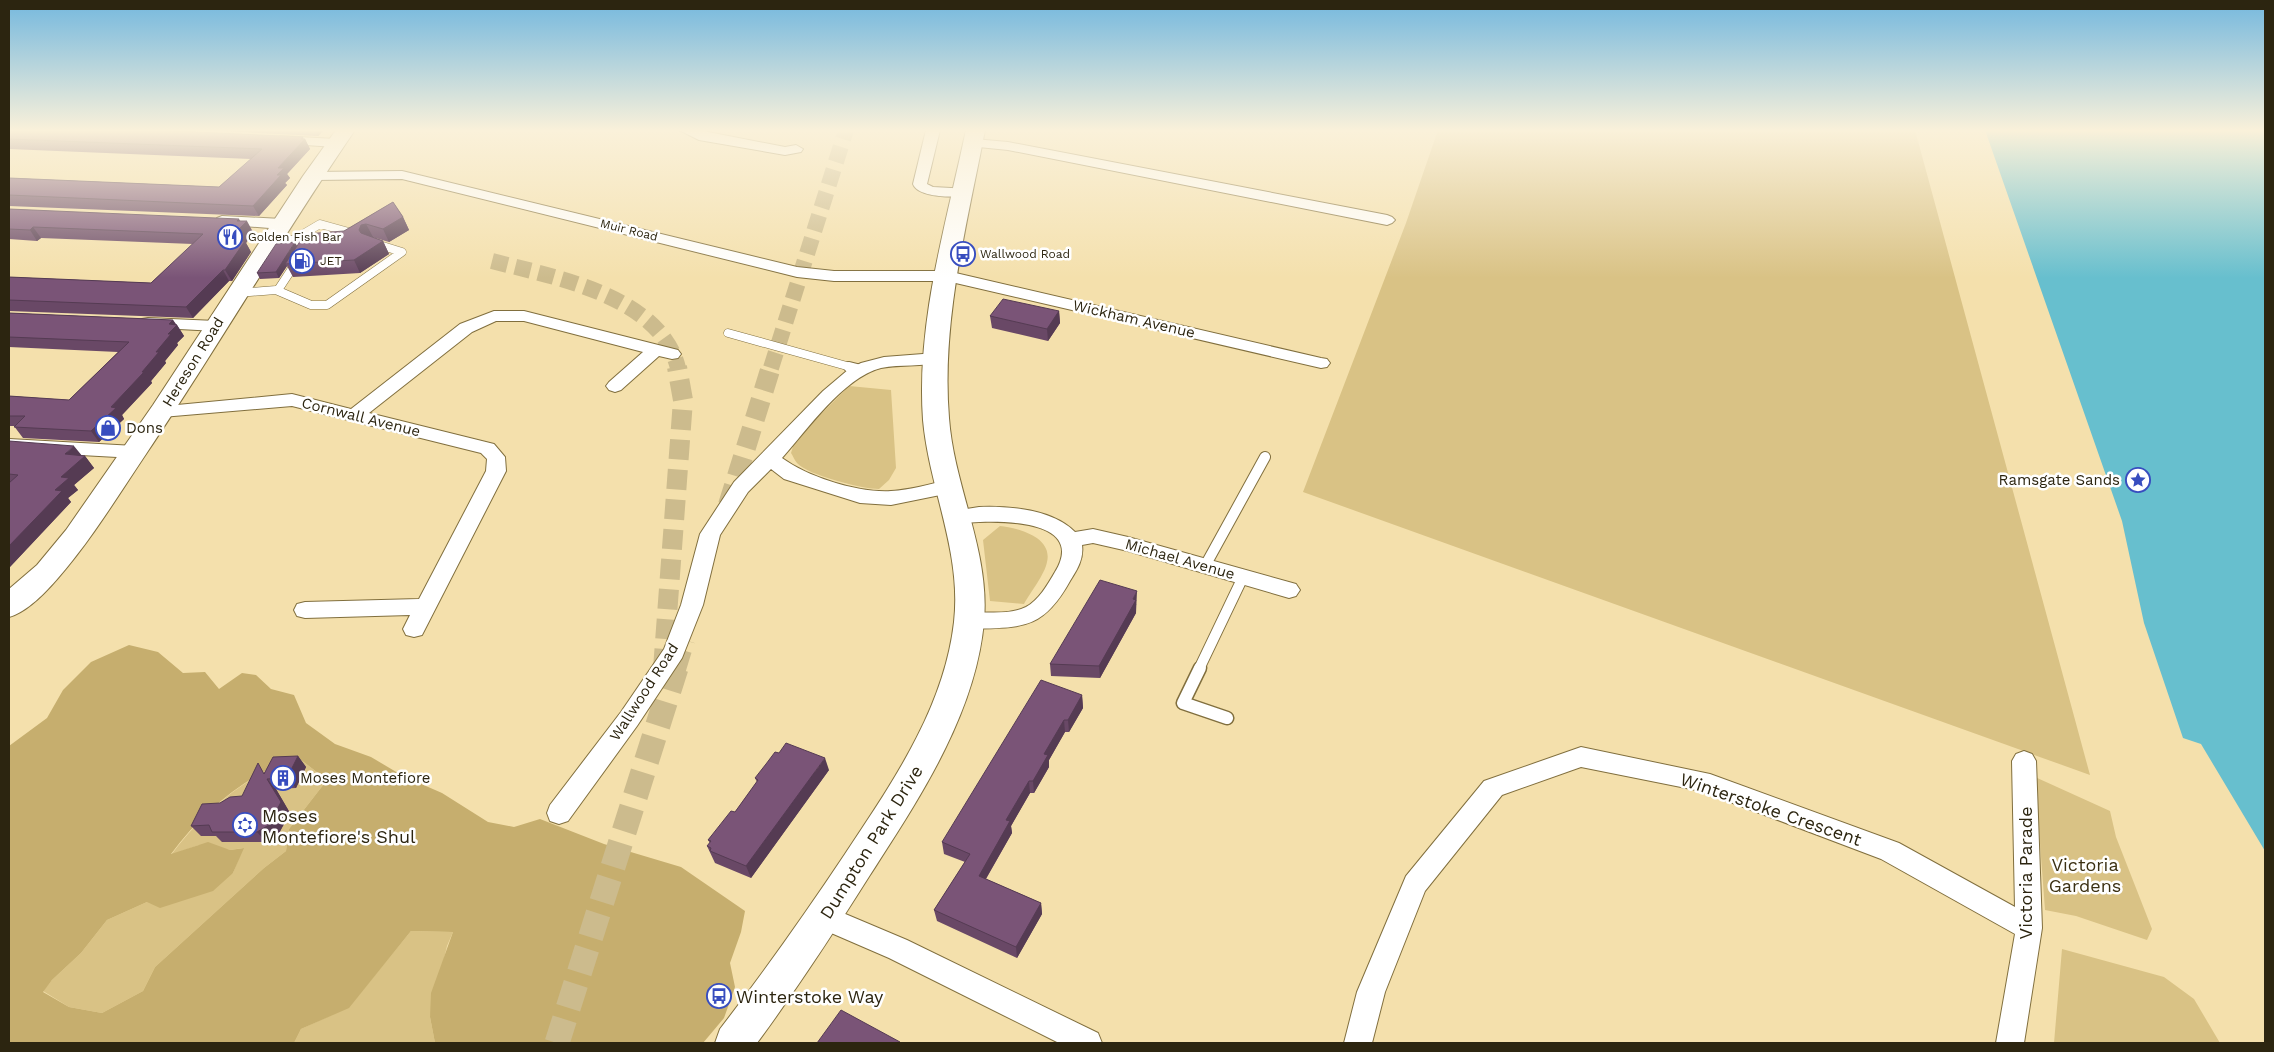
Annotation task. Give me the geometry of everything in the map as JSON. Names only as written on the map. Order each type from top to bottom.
[{"type":"street","name":"Hereson Road","points":[[9,606],[47,572],[76,537],[162,411],[236,293],[283,233],[311,179]]},
{"type":"street","name":"Muir Road","points":[[423,179],[797,272],[834,276],[947,276]]},
{"type":"street","points":[[921,179],[920,184],[922,187],[931,191],[964,192]]},
{"type":"street","name":"Dumpton Park Drive","points":[[734,1043],[785,975],[898,803],[922,762],[954,687],[964,650],[969,621],[969,579],[939,446],[936,419],[936,358],[947,276],[967,179]]},
{"type":"street","points":[[1177,179],[1387,220]]},
{"type":"street","points":[[205,220],[283,233]]},
{"type":"street","name":"Wickham Avenue","points":[[947,276],[1321,363]]},
{"type":"street","points":[[355,415],[466,328],[494,316],[524,316],[654,351],[672,354]]},
{"type":"street","points":[[131,322],[216,326]]},
{"type":"street","points":[[616,386],[654,351]]},
{"type":"street","points":[[936,358],[885,363],[861,370],[839,385],[770,459],[791,474],[860,496],[891,498],[948,487]]},
{"type":"street","name":"Cornwall Avenue","points":[[162,411],[292,400],[487,448],[496,457],[496,470],[425,607]]},
{"type":"street","points":[[9,445],[135,452]]},
{"type":"street","name":"Wallwood Road","points":[[559,813],[629,719],[674,652],[692,605],[710,534],[741,487],[770,459]]},
{"type":"street","points":[[955,518],[978,514],[1011,513],[1066,533],[1071,540],[1073,551],[1071,562],[1052,594],[1034,612],[1019,617],[998,620],[969,621]]},
{"type":"street","name":"Michael Avenue","points":[[1071,540],[1093,536],[1289,590]]},
{"type":"street","points":[[305,610],[425,607],[414,629]]},
{"type":"street","name":"Winterstoke Crescent","points":[[1358,1043],[1372,992],[1415,884],[1493,788],[1581,757],[1702,781],[1890,851],[2029,928]]},
{"type":"street","name":"Victoria Parade","points":[[2010,1043],[2029,928],[2024,761]]},
{"type":"street","points":[[824,916],[898,949],[1088,1043]]},
{"type":"lane","points":[[283,233],[320,224],[356,234]]},
{"type":"lane","points":[[278,290],[308,244],[283,233]]},
{"type":"lane","points":[[236,293],[278,290],[307,305],[318,307],[327,304],[402,252],[371,242]]},
{"type":"lane","points":[[728,333],[861,370]]},
{"type":"lane","points":[[1205,566],[1265,457]]},
{"type":"lane","points":[[1227,718],[1183,703],[1243,577]]},
{"type":"green space","points":[[1421,179],[1928,179],[2090,775],[1303,492]]},
{"type":"green space","points":[[849,386],[891,390],[896,468],[889,480],[879,489],[849,484],[812,472],[797,463],[791,453],[795,440]]},
{"type":"green space","points":[[1000,526],[1032,535],[1045,546],[1047,562],[1024,604],[990,601],[983,540]]},
{"type":"green space","points":[[296,756],[327,780],[289,829],[286,851],[264,868],[155,967],[143,991],[102,1013],[69,1007],[43,991],[81,953],[107,920],[147,902],[233,873],[243,848],[230,850],[199,845],[171,855],[197,824],[227,797],[260,774]]},
{"type":"green space","name":"Victoria Gardens","points":[[2035,777],[2110,811],[2116,837],[2152,929],[2147,940],[2076,916],[2045,910]]},
{"type":"green space","points":[[411,931],[453,932],[447,946],[430,1017],[435,1043],[294,1043],[301,1029],[349,1007]]},
{"type":"green space","points":[[2062,949],[2164,977],[2194,999],[2220,1043],[2054,1043]]},
{"type":"shaded area","points":[[129,645],[158,652],[183,673],[205,672],[219,689],[242,673],[256,675],[271,689],[294,695],[306,723],[335,744],[371,757],[403,776],[442,793],[488,822],[514,827],[540,819],[604,844],[681,867],[745,911],[741,932],[730,963],[735,987],[724,1018],[703,1043],[435,1043],[430,1017],[431,993],[453,932],[411,931],[349,1008],[301,1029],[294,1043],[9,1043],[9,746],[47,718],[63,690],[91,662]],"holes":[[[296,756],[327,780],[289,829],[286,851],[264,868],[155,967],[143,991],[102,1013],[69,1007],[43,992],[52,980],[81,953],[107,920],[147,902],[160,908],[213,891],[233,873],[244,848],[230,850],[208,842],[171,854],[197,823],[227,796],[277,764]]]},
{"type":"water","points":[[2002,179],[2265,179],[2265,851],[2201,744],[2183,738],[2144,623],[2122,521]]},
{"type":"building","points":[[9,179],[219,187],[228,179],[277,179],[253,206],[9,195]]},
{"type":"building","points":[[393,202],[403,217],[383,229],[366,224],[361,225],[359,230],[361,233],[383,241],[354,260],[285,264],[305,234],[344,231]]},
{"type":"building","points":[[9,209],[239,219],[237,221],[247,221],[239,229],[242,230],[232,242],[245,241],[225,270],[186,307],[9,300],[9,277],[151,283],[203,234],[33,227],[30,230],[9,229]]},
{"type":"building","points":[[295,242],[276,272],[257,273],[276,244]]},
{"type":"building","points":[[1003,299],[1059,311],[1047,329],[990,316]]},
{"type":"building","points":[[9,313],[173,320],[169,324],[177,325],[168,334],[171,334],[142,372],[144,372],[111,407],[116,408],[91,431],[14,427],[25,416],[9,416],[9,396],[69,400],[129,342],[9,337]]},
{"type":"building","points":[[9,441],[74,446],[65,454],[85,456],[61,477],[69,478],[55,490],[62,491],[9,546],[9,483],[18,475],[9,474]]},
{"type":"building","points":[[1100,580],[1137,591],[1133,599],[1136,600],[1099,666],[1050,664]]},
{"type":"building","points":[[1041,680],[1082,695],[1068,720],[1064,720],[1044,754],[1048,755],[1033,781],[1029,781],[1006,820],[1010,821],[979,876],[1041,903],[1016,947],[934,910],[970,854],[942,842]]},
{"type":"building","points":[[786,743],[825,758],[746,866],[710,851],[711,848],[707,846],[711,841],[708,840],[731,811],[735,812],[758,780],[755,778],[775,752],[779,753]]},
{"type":"building","points":[[298,756],[287,778],[267,779],[281,802],[269,825],[257,832],[212,832],[209,825],[191,826],[202,804],[220,803],[230,797],[242,796],[258,763],[264,774],[273,757]]},
{"type":"building","points":[[841,1010],[900,1042],[900,1043],[817,1043]]},
{"type":"tunnel","points":[[771,368],[831,179]]},
{"type":"tunnel","points":[[492,261],[573,283],[601,293],[627,306],[650,323],[667,343],[678,368]]},
{"type":"tunnel","points":[[663,669],[683,400],[677,367]]},
{"type":"tunnel","points":[[728,505],[771,367]]},
{"type":"tunnel","points":[[676,669],[685,640]]},
{"type":"tunnel","points":[[662,677],[663,668]]},
{"type":"tunnel","points":[[557,1043],[676,668]]},
{"type":"place","name":"Golden Fish Bar","points":[[230,237]]},
{"type":"place","name":"Wallwood Road","points":[[963,254]]},
{"type":"place","name":"JET","points":[[302,261]]},
{"type":"place","name":"Dons","points":[[108,428]]},
{"type":"place","name":"Ramsgate Sands","points":[[2138,480]]},
{"type":"place","name":"Moses Montefiore","points":[[283,778]]},
{"type":"place","name":"Moses Montefiore's Shul","points":[[245,825]]},
{"type":"place","name":"Winterstoke Way","points":[[719,996]]}]
